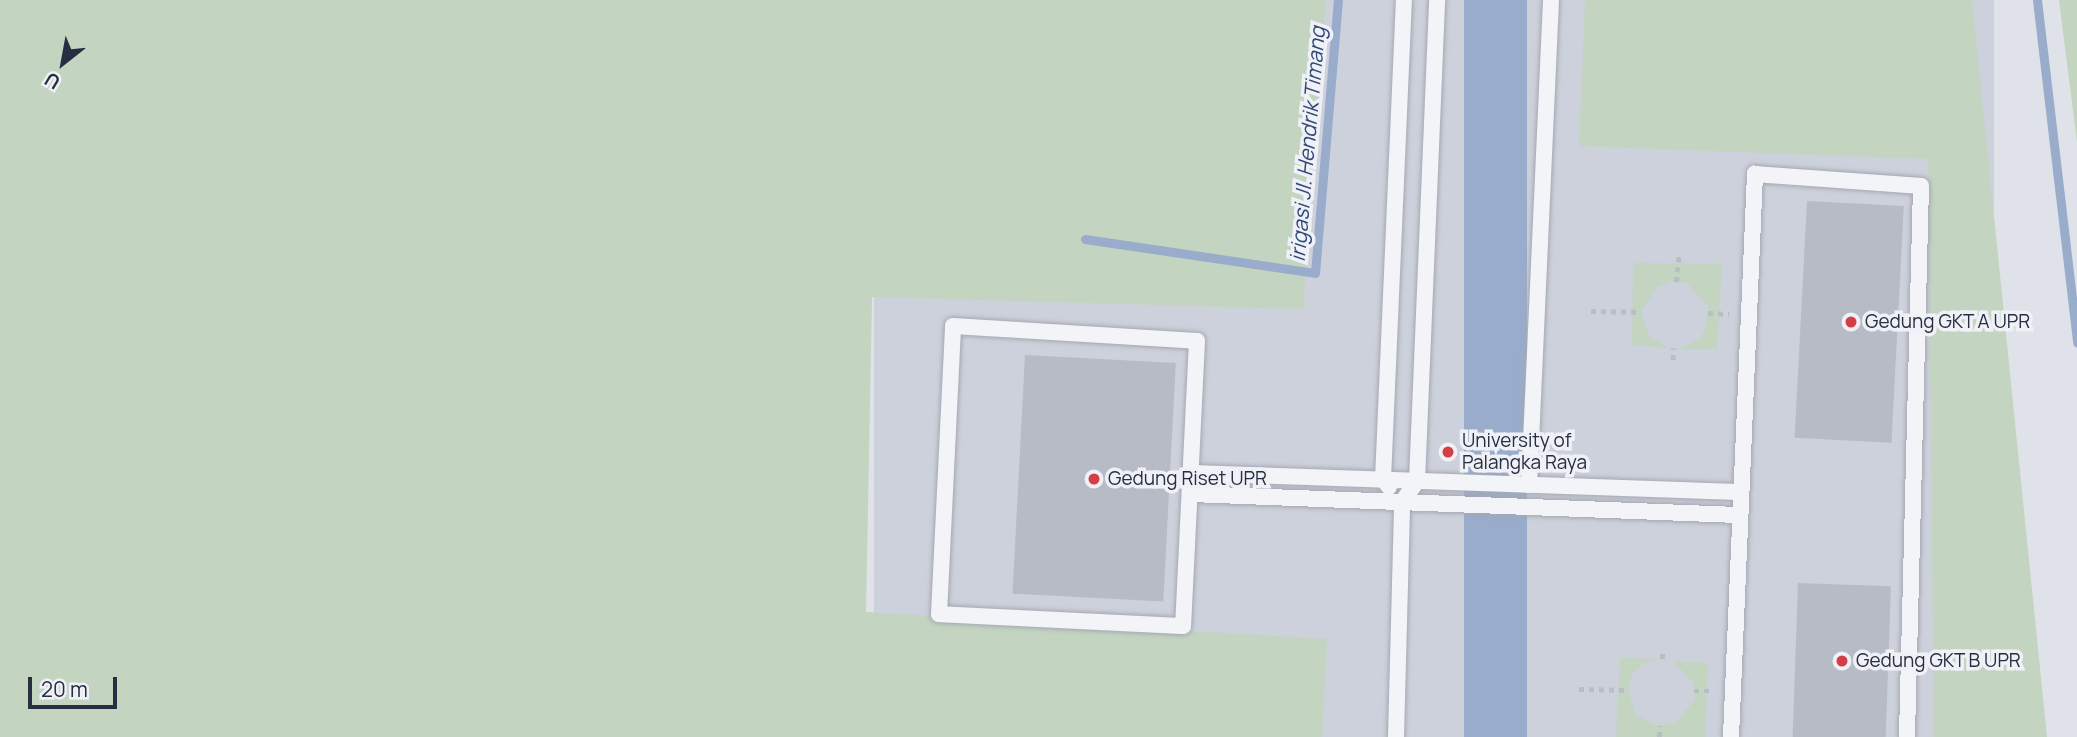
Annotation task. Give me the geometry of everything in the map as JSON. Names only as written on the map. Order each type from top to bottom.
[{"type":"lane","points":[[1402,502],[1383,480],[1404,0]]},
{"type":"lane","points":[[1396,737],[1402,502],[1417,481],[1437,0]]},
{"type":"lane","points":[[1529,485],[1551,0]]},
{"type":"lane","points":[[1731,737],[1738,514],[1755,174],[1921,186],[1907,737]]},
{"type":"lane","points":[[953,326],[1197,341],[1192,473],[1183,626],[939,614],[953,326]]},
{"type":"lane","points":[[1192,473],[1739,492]]},
{"type":"lane","points":[[1191,495],[1513,504],[1738,514]]},
{"type":"path","points":[[1676,282],[1679,252]]},
{"type":"path","points":[[1591,310],[1641,312]]},
{"type":"path","points":[[1673,348],[1673,360]]},
{"type":"path","points":[[1662,650],[1662,659]]},
{"type":"path","points":[[1579,689],[1628,690]]},
{"type":"path","points":[[1659,737],[1660,726]]},
{"type":"shaded area","name":"University of Palangka Raya","points":[[874,0],[1994,0],[1994,737],[874,737]]},
{"type":"green space","points":[[0,0],[1326,0],[1303,309],[872,297],[866,612],[1327,639],[1322,737],[0,737]]},
{"type":"green space","points":[[1585,0],[1972,0],[2047,737],[1934,737],[1928,159],[1579,146]]},
{"type":"green space","points":[[2059,0],[2077,0],[2077,142]]},
{"type":"green space","points":[[1633,263],[1722,264],[1717,349],[1679,349],[1698,340],[1705,331],[1708,306],[1687,283],[1672,281],[1657,287],[1641,312],[1650,337],[1668,348],[1632,345]]},
{"type":"green space","points":[[1620,658],[1658,659],[1643,664],[1632,675],[1628,690],[1636,715],[1655,725],[1676,723],[1695,699],[1694,683],[1673,661],[1708,663],[1705,737],[1616,737]]},
{"type":"water","points":[[1464,0],[1527,0],[1527,737],[1464,737]]},
{"type":"building","name":"Gedung GKT A UPR","points":[[1807,201],[1904,206],[1891,443],[1795,438]]},
{"type":"building","name":"Gedung Riset UPR","points":[[1025,355],[1176,363],[1163,602],[1012,594]]},
{"type":"building","name":"Gedung GKT B UPR","points":[[1798,583],[1891,586],[1886,737],[1793,737]]},
{"type":"waterway","name":"irigasi Jl. Hendrik Timang","points":[[1085,239],[1315,273],[1338,0]]},
{"type":"waterway","points":[[2037,0],[2077,343]]},
{"type":"place","name":"Gedung GKT A UPR","points":[[1851,322]]},
{"type":"place","name":"University of Palangka Raya","points":[[1448,452]]},
{"type":"place","name":"Gedung Riset UPR","points":[[1094,479]]},
{"type":"place","name":"Gedung GKT B UPR","points":[[1842,661]]}]
